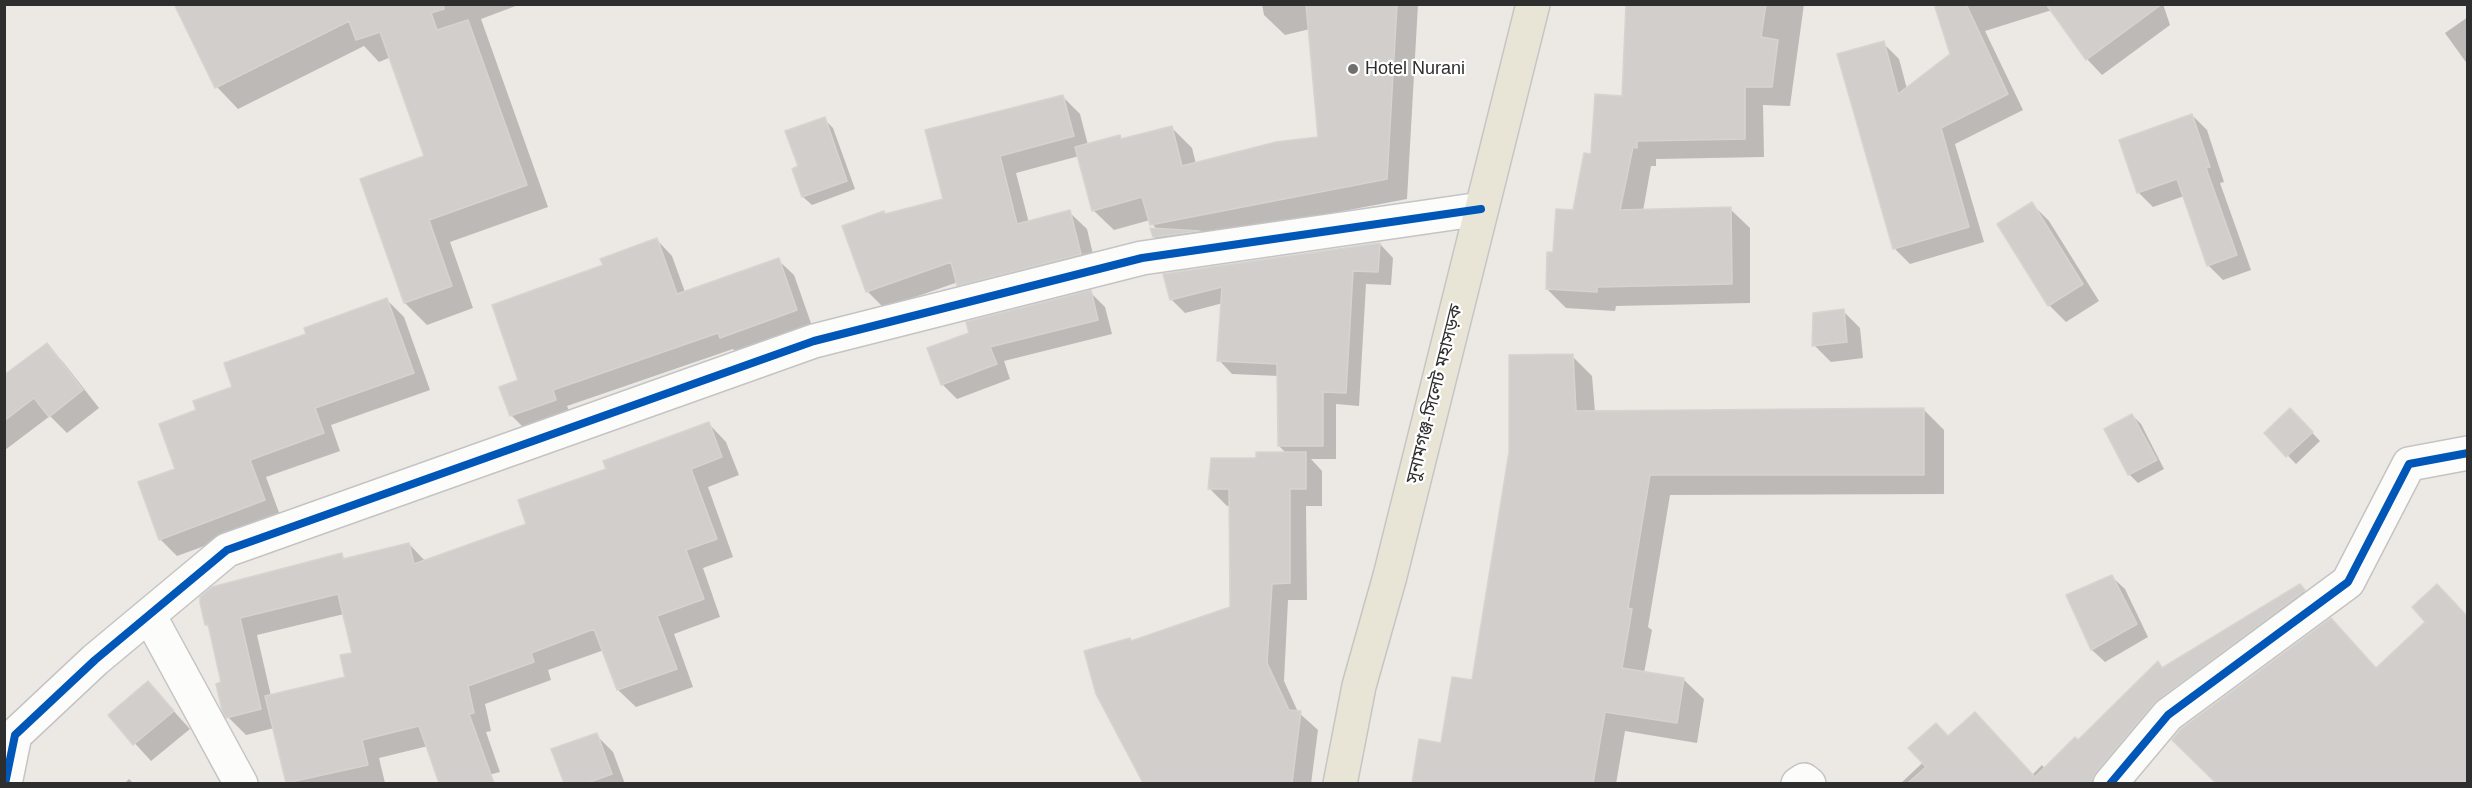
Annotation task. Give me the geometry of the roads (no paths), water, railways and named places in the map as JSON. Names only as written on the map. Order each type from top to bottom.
[{"type":"main road","name":"সুনামগঞ্জ-সিলেট মহাসড়ক","points":[[1340,783],[1359,686],[1390,576],[1533,4]]},
{"type":"street","points":[[5,783],[15,735],[95,660],[227,550],[814,341],[1142,258],[1481,209]]},
{"type":"street","points":[[2110,783],[2168,715],[2348,582],[2409,464],[2468,453]]},
{"type":"street","points":[[148,615],[241,783]]},
{"type":"street","points":[[1798,783],[1804,780],[1809,783]]},
{"type":"place","name":"Hotel Nurani","points":[[1353,69]]}]
